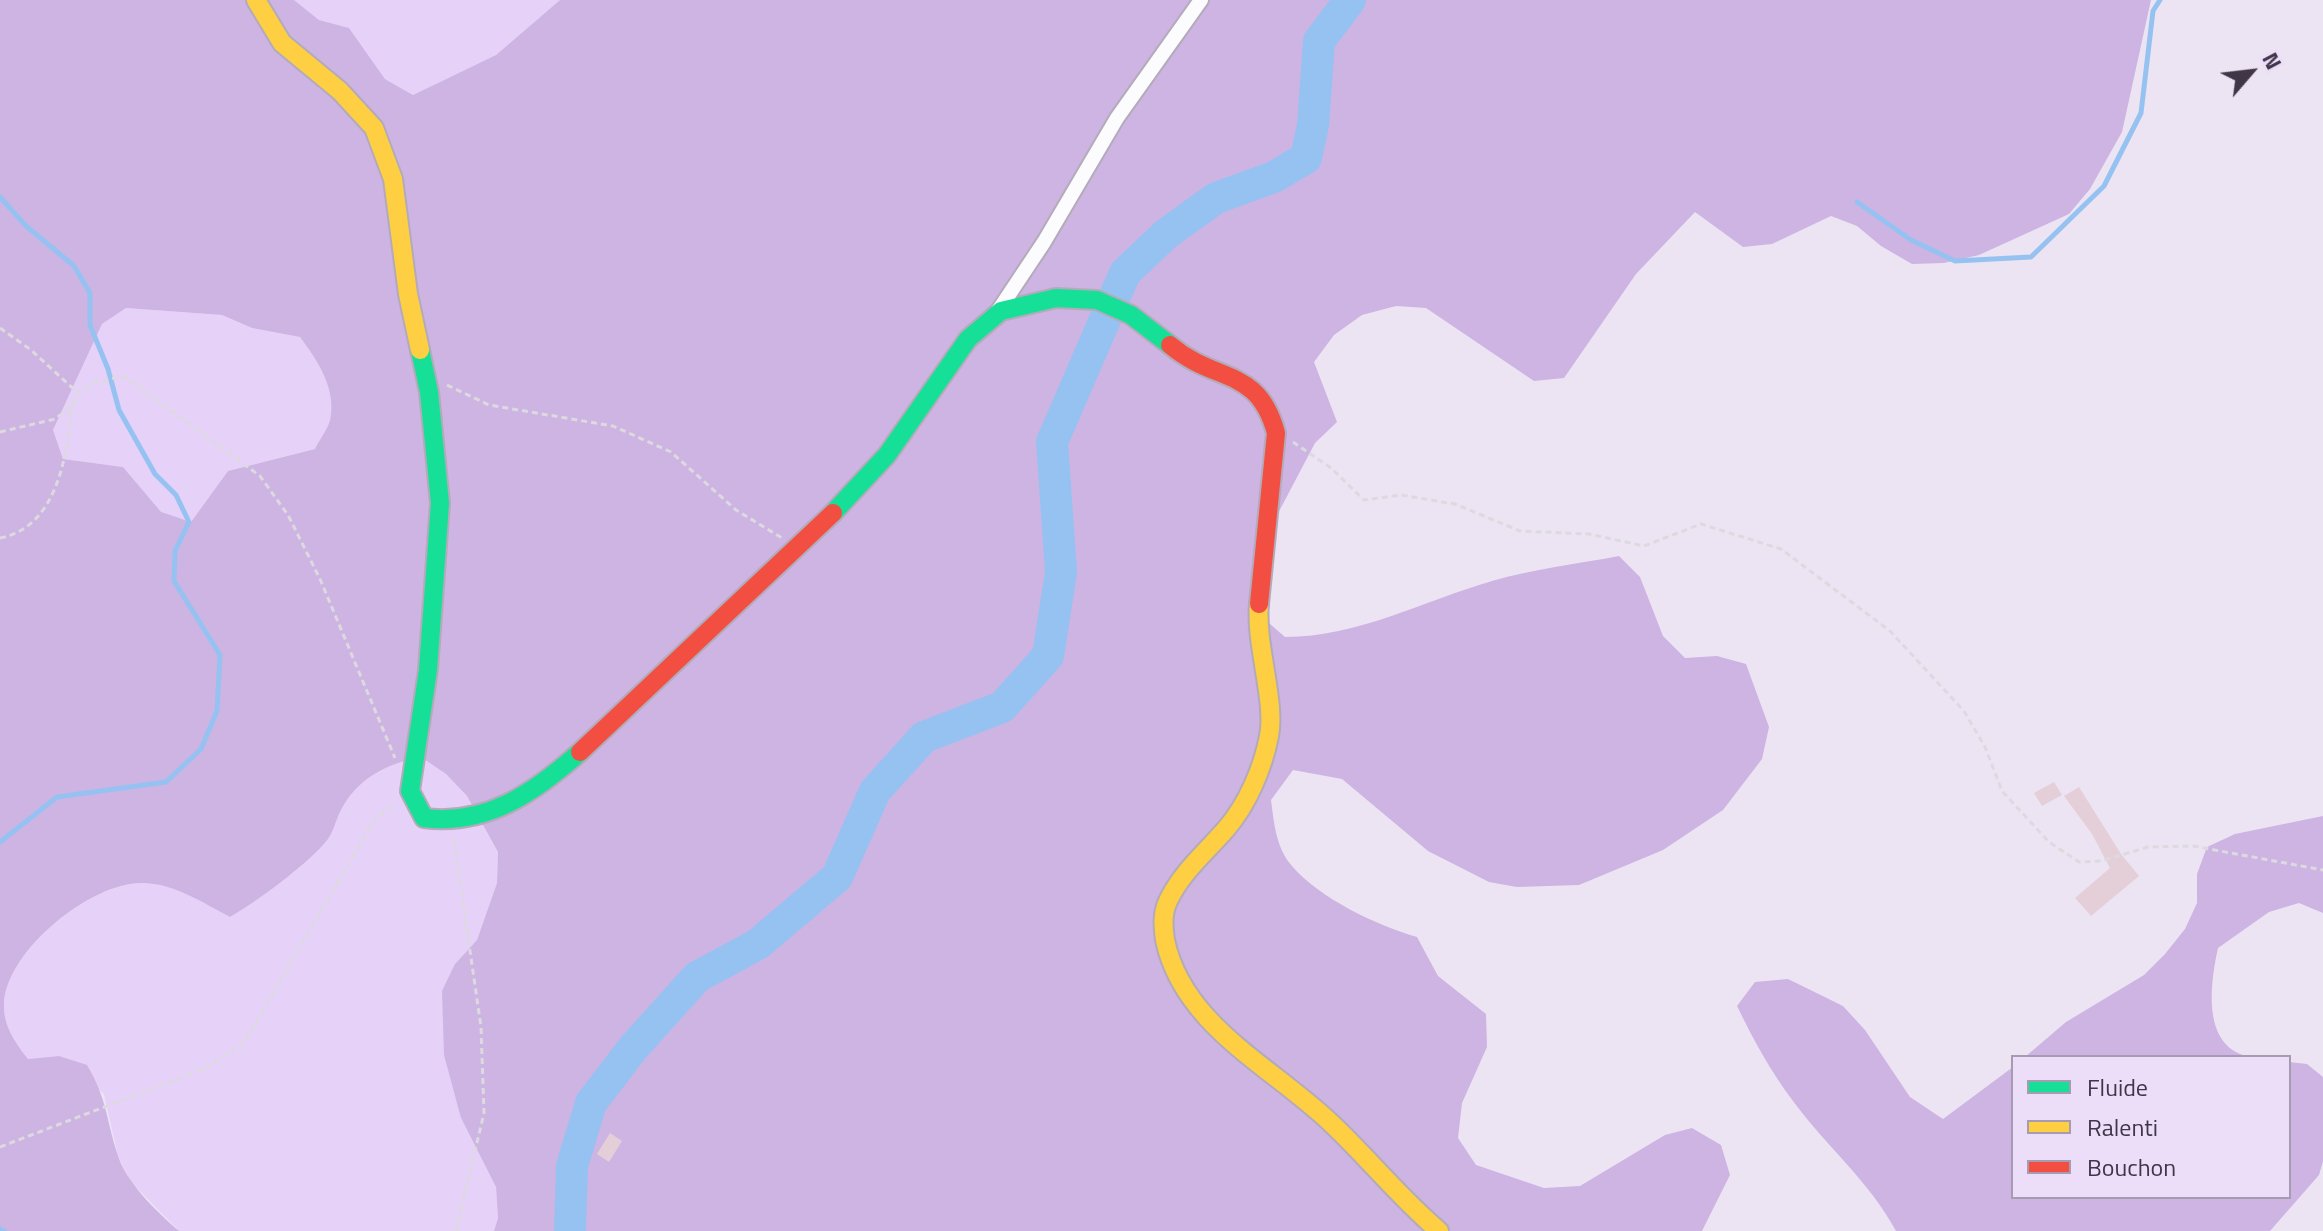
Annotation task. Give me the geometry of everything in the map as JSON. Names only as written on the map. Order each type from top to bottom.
[{"type":"street","points":[[256,0],[282,43],[340,91],[374,128],[393,179],[408,294],[424,372],[440,503],[428,670],[410,791],[424,818],[452,823],[485,816],[519,799],[561,765],[798,549],[888,454],[970,338],[997,313],[1044,242],[1117,118],[1201,0]]},
{"type":"street","points":[[997,313],[1052,297],[1096,297],[1129,310],[1187,359],[1255,387],[1272,407],[1276,433],[1258,613],[1270,734],[1253,786],[1227,828],[1201,852],[1176,888],[1162,923],[1170,962],[1191,1001],[1219,1030],[1332,1124],[1398,1196],[1439,1231]]},
{"type":"path","points":[[0,328],[31,350],[78,393]]},
{"type":"path","points":[[424,372],[489,405],[613,426],[671,452],[736,510],[798,549]]},
{"type":"path","points":[[0,538],[11,536],[31,521],[54,496],[68,446],[72,406],[78,393],[95,382],[124,376],[260,476],[288,515],[320,579],[410,791],[373,822],[244,1043],[206,1068],[0,1147]]},
{"type":"path","points":[[0,432],[55,419],[72,406]]},
{"type":"path","points":[[1276,433],[1308,450],[1364,500],[1401,495],[1455,504],[1520,531],[1589,534],[1644,546],[1701,524],[1781,549],[1890,631],[1964,711],[1985,747],[2002,791],[2049,842],[2079,862],[2101,861],[2148,847],[2193,846],[2323,870]]},
{"type":"path","points":[[452,823],[481,1027],[484,1113],[456,1231]]},
{"type":"shaded area","points":[[0,0],[294,0],[319,20],[349,28],[385,79],[413,95],[496,55],[560,0],[2151,0],[2122,132],[2090,189],[2069,214],[1979,255],[1944,263],[1912,264],[1881,246],[1857,226],[1831,216],[1772,244],[1743,247],[1695,212],[1636,274],[1564,378],[1534,381],[1426,308],[1396,306],[1362,315],[1334,335],[1314,362],[1337,422],[1315,443],[1255,557],[1262,617],[1285,637],[1364,625],[1508,577],[1619,556],[1640,577],[1663,636],[1685,658],[1717,656],[1746,664],[1769,727],[1762,759],[1723,810],[1663,850],[1579,885],[1517,887],[1489,882],[1428,851],[1342,779],[1293,770],[1271,800],[1282,851],[1304,878],[1350,909],[1417,937],[1438,976],[1486,1014],[1487,1047],[1462,1103],[1458,1138],[1476,1165],[1544,1188],[1580,1186],[1665,1135],[1692,1128],[1721,1145],[1730,1175],[1702,1231],[494,1231],[498,1218],[496,1187],[461,1118],[444,1055],[442,991],[455,964],[477,940],[497,883],[498,852],[467,796],[446,774],[421,757],[385,768],[365,781],[348,799],[330,836],[320,848],[282,881],[230,917],[167,887],[144,883],[123,885],[78,906],[36,941],[9,983],[4,1011],[11,1033],[28,1059],[59,1056],[87,1065],[102,1099],[117,1153],[127,1175],[179,1231],[0,1231]],"holes":[[[126,308],[222,315],[252,328],[300,337],[319,365],[331,397],[330,420],[315,449],[228,471],[191,522],[161,512],[123,467],[63,459],[53,430],[102,324]]]},
{"type":"shaded area","points":[[294,0],[560,0],[496,55],[413,95],[385,79],[349,28],[319,20]]},
{"type":"shaded area","points":[[126,308],[222,315],[252,328],[300,337],[319,365],[331,398],[330,420],[315,449],[228,471],[191,522],[161,513],[123,467],[63,459],[53,430],[102,324]]},
{"type":"shaded area","points":[[421,757],[446,774],[467,796],[498,852],[497,883],[477,940],[455,964],[461,1118],[496,1187],[498,1218],[494,1231],[179,1231],[131,1182],[118,1156],[104,1094],[59,1056],[28,1059],[19,1046],[4,1011],[9,983],[36,941],[56,922],[101,893],[124,885],[145,883],[167,887],[230,917],[282,881],[320,848],[330,836],[348,799],[365,781],[385,768]]},
{"type":"shaded area","points":[[2323,816],[2323,913],[2299,903],[2269,912],[2218,948],[2212,996],[2217,1029],[2224,1042],[2246,1055],[2027,1055],[2066,1022],[2144,975],[2165,954],[2185,929],[2197,903],[2197,874],[2207,847],[2235,834]]},
{"type":"shaded area","points":[[1788,979],[1843,1006],[1865,1030],[1910,1097],[1943,1119],[2011,1068],[2011,1199],[2291,1199],[2291,1062],[2307,1064],[2323,1077],[2323,1161],[2319,1175],[2270,1231],[1896,1231],[1874,1196],[1785,1090],[1763,1055],[1737,1006],[1755,982]]},
{"type":"building","points":[[2054,782],[2062,795],[2042,806],[2034,793]]},
{"type":"building","points":[[2079,787],[2121,854],[2139,876],[2091,916],[2075,898],[2110,868],[2092,834],[2064,796]]},
{"type":"building","points":[[610,1133],[622,1141],[609,1162],[597,1154]]},
{"type":"waterway","points":[[570,1231],[572,1166],[591,1103],[633,1048],[697,977],[758,944],[837,877],[875,791],[924,737],[1002,707],[1048,656],[1061,572],[1052,442],[1125,273],[1166,234],[1216,198],[1274,177],[1306,158],[1313,125],[1319,41],[1350,0]]},
{"type":"waterway","points":[[1857,202],[1911,240],[1955,261],[2031,257],[2104,186],[2141,113],[2153,11],[2160,0]]},
{"type":"waterway","points":[[0,197],[26,226],[74,266],[90,293],[90,325],[108,369],[119,410],[155,474],[176,495],[189,522],[175,551],[174,581],[220,655],[217,711],[201,749],[166,782],[57,797],[0,842]]},
{"type":"waterway","points":[[0,1229],[4,1231]]},
{"type":"traffic: fast","points":[[833,513],[887,455],[968,339],[1001,311],[1056,298],[1097,300],[1131,315],[1170,345]]},
{"type":"traffic: fast","points":[[420,350],[429,392],[440,503],[428,670],[410,791],[424,818],[469,817],[527,793],[580,752]]},
{"type":"traffic: slow","points":[[256,0],[282,43],[340,91],[374,128],[393,179],[408,294],[420,350]]},
{"type":"traffic: slow","points":[[1259,604],[1260,636],[1270,707],[1266,748],[1241,809],[1188,871],[1169,899],[1164,919],[1165,940],[1175,970],[1190,997],[1210,1021],[1332,1124],[1439,1231]]},
{"type":"traffic: jam","points":[[1170,345],[1203,366],[1247,386],[1268,412],[1276,433],[1259,604]]},
{"type":"traffic: jam","points":[[580,752],[833,513]]}]
